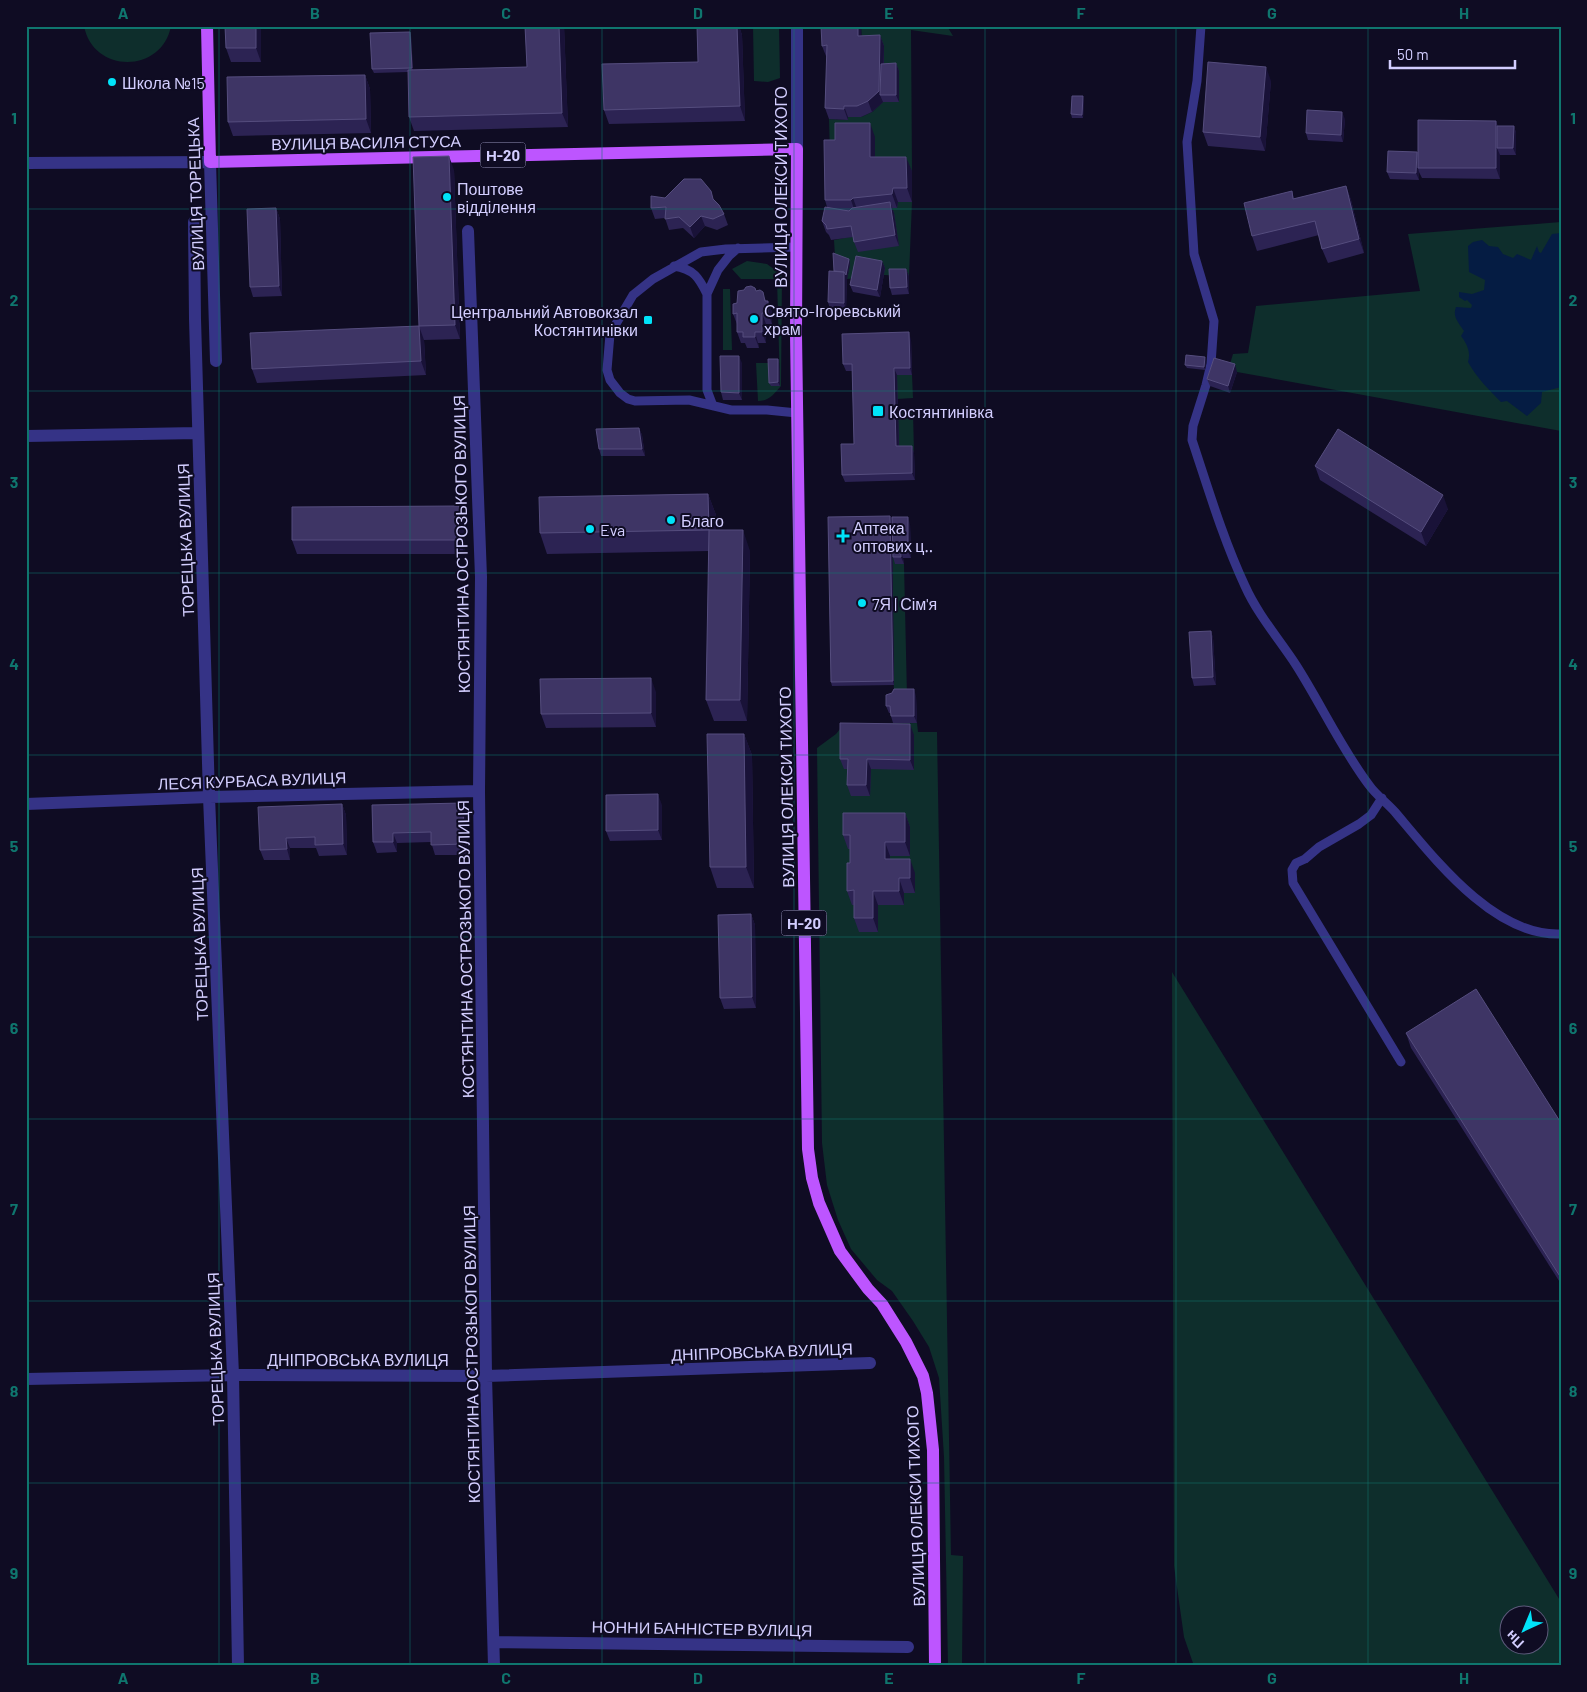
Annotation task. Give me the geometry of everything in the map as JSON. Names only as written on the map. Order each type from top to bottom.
[{"type":"main road","name":"ВУЛИЦЯ ТОРЕЦЬКА","points":[[207,26],[210,162]]},
{"type":"main road","name":"ВУЛИЦЯ ВАСИЛЯ СТУСА","points":[[210,162],[797,149]]},
{"type":"main road","name":"ВУЛИЦЯ ОЛЕКСИ ТИХОГО","points":[[797,149],[797,413],[808,1150],[812,1178],[819,1203],[840,1251],[868,1289],[882,1304],[906,1342],[923,1376],[927,1393],[933,1450],[936,1666]]},
{"type":"street","name":"ВУЛИЦЯ ОЛЕКСИ ТИХОГО","points":[[797,26],[797,149]]},
{"type":"street","name":"ВУЛИЦЯ ВАСИЛЯ СТУСА","points":[[26,163],[210,162]]},
{"type":"street","name":"ВУЛИЦЯ ТОРЕЦЬКА","points":[[210,162],[216,362]]},
{"type":"street","name":"ТОРЕЦЬКА ВУЛИЦЯ","points":[[194,222],[198,433],[209,797],[234,1375],[238,1666]]},
{"type":"street","name":"КОСТЯНТИНА ОСТРОЗЬКОГО ВУЛИЦЯ","points":[[468,231],[481,577],[480,791],[486,1376],[494,1666]]},
{"type":"street","points":[[26,436],[198,433]]},
{"type":"street","name":"ЛЕСЯ КУРБАСА ВУЛИЦЯ","points":[[26,804],[209,797],[480,791]]},
{"type":"street","name":"ДНІПРОВСЬКА ВУЛИЦЯ","points":[[26,1379],[234,1375],[486,1376],[870,1364]]},
{"type":"street","name":"НОННИ БАННІСТЕР ВУЛИЦЯ","points":[[494,1642],[908,1647]]},
{"type":"lane","points":[[1201,26],[1197,81],[1187,142],[1194,254],[1214,321],[1211,364],[1192,426],[1192,440],[1244,585],[1257,609],[1296,665],[1370,787],[1382,798],[1436,861],[1464,889],[1513,923],[1532,931],[1561,934]]},
{"type":"lane","points":[[796,247],[738,248],[701,252],[653,279],[633,295],[610,334],[607,370],[610,380],[620,393],[628,399],[635,401],[689,400],[731,410],[767,410],[797,413]]},
{"type":"lane","points":[[713,406],[707,390],[707,294],[718,270],[738,248]]},
{"type":"lane","points":[[674,266],[686,268],[699,278],[707,294]]},
{"type":"lane","points":[[1382,798],[1371,815],[1296,863],[1292,870],[1293,883],[1401,1062]]},
{"type":"green space","points":[[84,26],[171,26],[165,42],[155,53],[142,60],[128,62],[113,60],[100,53],[90,42]]},
{"type":"green space","points":[[753,26],[779,26],[780,78],[768,82],[754,81]]},
{"type":"green space","points":[[861,26],[947,26],[953,36],[911,30],[912,171],[830,154],[829,119],[848,120],[848,117],[861,117],[872,112],[883,102],[899,102],[884,71],[862,46]]},
{"type":"green space","points":[[898,202],[912,202],[909,276],[884,275],[847,279],[850,263],[835,257],[834,240],[855,236],[899,246],[830,215]]},
{"type":"green space","points":[[1561,222],[1561,431],[1237,372],[1229,367],[1233,354],[1248,353],[1256,306],[1420,291],[1408,234]]},
{"type":"green space","points":[[747,261],[767,264],[782,275],[781,386],[771,397],[762,401],[758,401],[756,363],[770,363],[771,386],[780,386],[777,279],[741,279],[732,269]]},
{"type":"green space","points":[[723,289],[730,289],[732,350],[723,350]]},
{"type":"green space","points":[[897,375],[912,375],[913,398],[897,399]]},
{"type":"green space","points":[[898,412],[913,412],[914,453],[899,453]]},
{"type":"green space","points":[[892,524],[894,524],[895,564],[904,564],[907,696],[894,700]]},
{"type":"green space","points":[[917,723],[918,732],[937,732],[951,1555],[963,1556],[962,1666],[948,1666],[944,1457],[939,1378],[929,1347],[913,1321],[892,1291],[877,1280],[851,1249],[838,1220],[827,1185],[822,1143],[817,748],[840,729],[856,731],[861,724]]},
{"type":"green space","points":[[1172,972],[1561,1602],[1561,1666],[1194,1666],[1184,1637],[1174,1566]]},
{"type":"water","points":[[1561,233],[1561,387],[1542,392],[1541,403],[1527,416],[1507,401],[1501,402],[1475,373],[1468,362],[1468,348],[1461,336],[1464,331],[1457,320],[1455,311],[1456,307],[1471,308],[1472,305],[1467,300],[1465,301],[1459,297],[1459,292],[1472,294],[1484,290],[1485,280],[1469,272],[1468,246],[1473,242],[1482,240],[1489,246],[1498,247],[1503,254],[1513,258],[1517,254],[1531,260],[1537,246],[1541,253],[1552,234]]},
{"type":"building","points":[[225,26],[256,26],[256,48],[226,48]]},
{"type":"building","points":[[525,26],[559,26],[562,113],[409,117],[408,70],[527,67]]},
{"type":"building","points":[[697,26],[737,26],[740,106],[604,110],[602,64],[698,62]]},
{"type":"building","points":[[821,26],[858,26],[858,36],[880,35],[879,91],[868,101],[857,106],[844,106],[844,109],[825,108],[827,45],[822,46]]},
{"type":"building","points":[[410,32],[412,68],[372,69],[370,33]]},
{"type":"building","points":[[1208,62],[1266,67],[1260,137],[1203,132]]},
{"type":"building","points":[[896,63],[896,95],[880,95],[881,64]]},
{"type":"building","points":[[365,75],[366,119],[228,122],[227,77]]},
{"type":"building","points":[[1072,96],[1083,96],[1082,115],[1071,114]]},
{"type":"building","points":[[1307,110],[1342,112],[1341,135],[1306,133]]},
{"type":"building","points":[[1418,120],[1496,121],[1496,168],[1418,168]]},
{"type":"building","points":[[835,123],[870,123],[870,157],[906,157],[907,188],[893,188],[892,194],[853,198],[851,200],[825,200],[824,140],[835,140]]},
{"type":"building","points":[[1497,126],[1514,126],[1513,148],[1497,148]]},
{"type":"building","points":[[1388,151],[1417,152],[1416,173],[1387,172]]},
{"type":"building","points":[[449,156],[455,325],[419,326],[413,157]]},
{"type":"building","points":[[684,179],[701,179],[711,191],[713,199],[724,214],[713,219],[701,216],[690,227],[679,217],[665,219],[666,207],[651,208],[651,196],[665,198]]},
{"type":"building","points":[[1346,186],[1359,239],[1322,249],[1315,221],[1252,236],[1244,203],[1292,191],[1293,199]]},
{"type":"building","points":[[890,202],[895,235],[854,242],[851,226],[827,229],[822,221],[825,207],[849,211],[852,208]]},
{"type":"building","points":[[276,208],[279,286],[250,287],[247,209]]},
{"type":"building","points":[[833,253],[849,259],[846,275],[844,272],[834,271]]},
{"type":"building","points":[[856,256],[882,261],[877,290],[850,285]]},
{"type":"building","points":[[889,269],[906,269],[907,287],[890,288]]},
{"type":"building","points":[[829,271],[844,272],[844,303],[828,302]]},
{"type":"building","name":"Свято-Ігоревський храм","points":[[751,286],[756,291],[760,290],[763,292],[765,301],[768,301],[768,313],[762,313],[762,332],[755,332],[755,337],[743,337],[743,332],[737,332],[737,313],[733,314],[733,304],[737,303],[738,291]]},
{"type":"building","points":[[419,326],[421,361],[252,369],[250,333]]},
{"type":"building","points":[[909,332],[910,368],[894,368],[896,446],[912,446],[912,473],[842,475],[841,444],[854,444],[852,364],[843,364],[842,334]]},
{"type":"building","points":[[1186,355],[1205,357],[1204,367],[1185,365]]},
{"type":"building","points":[[720,356],[739,356],[739,393],[721,392]]},
{"type":"building","points":[[1214,358],[1235,364],[1228,386],[1207,379]]},
{"type":"building","points":[[768,359],[778,359],[778,382],[769,383]]},
{"type":"building","points":[[639,428],[642,449],[599,449],[596,429]]},
{"type":"building","points":[[1338,429],[1443,495],[1421,532],[1315,466]]},
{"type":"building","points":[[708,494],[709,530],[540,533],[539,497]]},
{"type":"building","points":[[459,506],[459,540],[292,540],[292,507]]},
{"type":"building","points":[[890,516],[893,681],[831,682],[828,517]]},
{"type":"building","points":[[892,517],[908,517],[908,551],[901,551],[901,557],[893,557]]},
{"type":"building","points":[[709,530],[743,530],[740,700],[706,700]]},
{"type":"building","points":[[1211,631],[1213,677],[1192,678],[1189,632]]},
{"type":"building","points":[[651,678],[651,713],[541,714],[540,679]]},
{"type":"building","points":[[894,689],[914,689],[914,716],[891,716],[890,706],[886,706],[886,695],[892,693]]},
{"type":"building","points":[[840,723],[910,724],[910,760],[867,759],[866,785],[847,785],[848,759],[840,759]]},
{"type":"building","points":[[707,734],[744,734],[746,867],[710,867]]},
{"type":"building","points":[[658,794],[658,830],[606,831],[606,795]]},
{"type":"building","points":[[463,803],[464,844],[431,845],[431,832],[393,833],[393,842],[373,842],[372,805]]},
{"type":"building","points":[[342,804],[343,844],[315,845],[315,837],[286,838],[287,849],[260,850],[258,807]]},
{"type":"building","points":[[843,813],[905,813],[905,842],[885,842],[885,859],[910,859],[910,878],[899,878],[899,891],[873,891],[873,918],[854,918],[854,890],[847,891],[850,835],[843,835]]},
{"type":"building","points":[[751,914],[752,997],[720,998],[718,915]]},
{"type":"building","points":[[1476,989],[1561,1123],[1561,1278],[1406,1033]]},
{"type":"place","name":"Школа №15","points":[[112,82]]},
{"type":"place","name":"Поштове відділення","points":[[447,197]]},
{"type":"place","name":"Свято-Ігоревський храм","points":[[754,319]]},
{"type":"place","name":"Центральний Автовокзал Костянтинівки","points":[[648,320]]},
{"type":"place","name":"Костянтинівка","points":[[878,411]]},
{"type":"place","name":"Благо","points":[[671,520]]},
{"type":"place","name":"Eva","points":[[590,529]]},
{"type":"place","name":"Аптека оптових ц‥","points":[[843,536]]},
{"type":"place","name":"7Я | Сім'я","points":[[862,603]]}]
